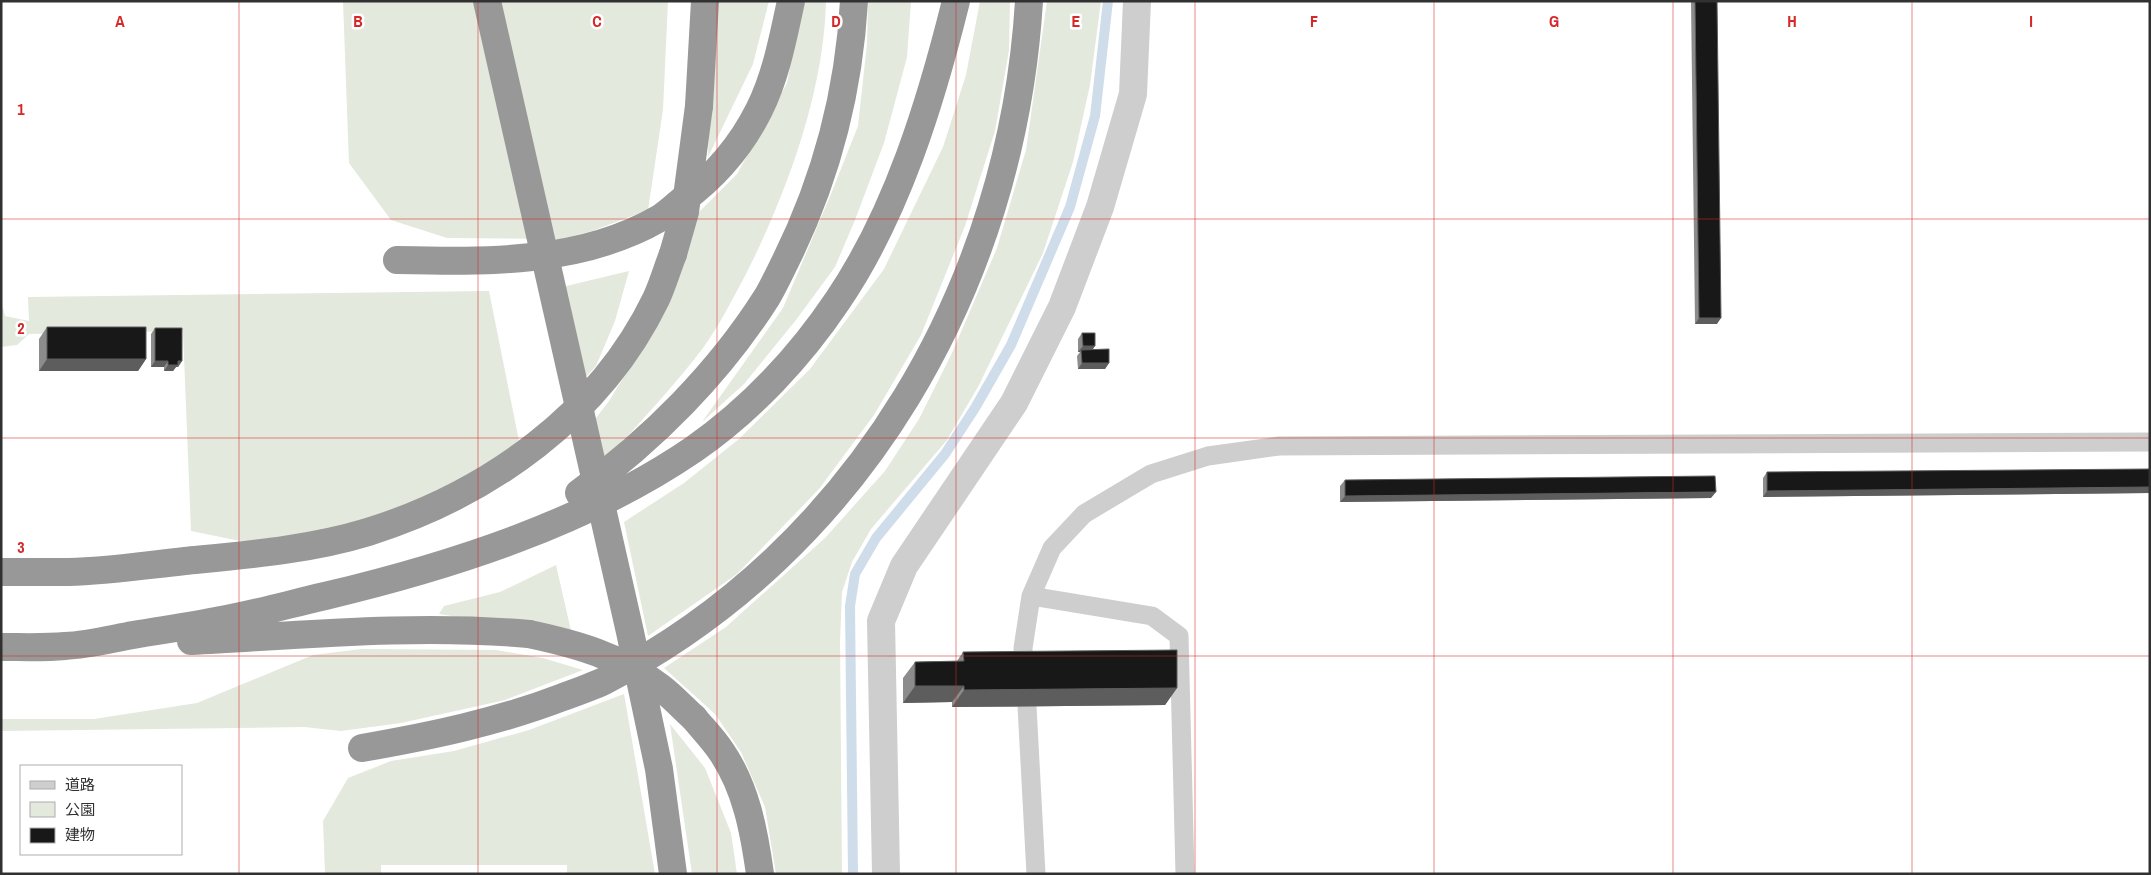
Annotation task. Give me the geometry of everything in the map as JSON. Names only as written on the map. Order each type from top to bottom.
[{"type":"highway","points":[[488,1],[660,769],[674,874]]},
{"type":"highway","points":[[1,572],[71,572],[234,556],[302,547],[367,532],[424,511],[478,484],[522,456],[562,424],[593,392],[630,344],[656,298],[673,254],[685,212],[699,106],[705,1]]},
{"type":"highway","points":[[397,260],[456,261],[512,259],[574,250],[617,238],[660,217],[706,183],[734,151],[759,110],[780,57],[792,1]]},
{"type":"highway","points":[[490,547],[544,518],[582,491],[636,448],[687,399],[729,351],[767,296],[799,234],[823,171],[842,104],[852,42],[854,1]]},
{"type":"highway","points":[[927,105],[936,26],[936,1]]},
{"type":"highway","points":[[65,646],[231,618],[439,566],[582,511],[637,483],[694,449],[748,405],[795,356],[839,300],[873,240],[904,170],[927,105],[956,1]]},
{"type":"highway","points":[[362,748],[440,734],[526,711],[603,682],[671,641],[736,596],[792,544],[837,494],[888,426],[927,362],[960,295],[984,234],[1006,159],[1020,93],[1029,1]]},
{"type":"highway","points":[[1,647],[65,646],[432,629],[488,630],[529,634],[578,644],[616,660],[659,686],[694,718],[722,751],[743,795],[755,840],[760,874]]},
{"type":"street","points":[[886,874],[882,621],[904,566],[1014,403],[1062,307],[1100,207],[1133,94],[1137,1]]},
{"type":"lane","points":[[1024,668],[1023,648],[1031,596],[1052,548],[1084,514],[1151,474],[1208,456],[1279,446],[2150,442]]},
{"type":"lane","points":[[1031,596],[1152,616],[1179,636],[1184,874]]},
{"type":"lane","points":[[1026,706],[1036,874]]},
{"type":"green space","points":[[343,1],[668,1],[663,110],[648,210],[592,231],[561,239],[447,238],[391,220],[349,163]]},
{"type":"green space","points":[[712,1],[769,1],[753,64],[708,157]]},
{"type":"green space","points":[[803,1],[826,1],[824,36],[810,107],[800,143],[775,212],[745,276],[709,340],[679,378],[601,466],[589,427],[609,401],[636,357],[698,213],[737,174],[787,83]]},
{"type":"green space","points":[[868,1],[911,1],[907,57],[884,143],[855,220],[835,267],[796,320],[744,384],[702,422],[783,308],[858,126],[867,44]]},
{"type":"green space","points":[[980,1],[1010,1],[1009,50],[995,131],[965,226],[921,335],[874,415],[819,489],[737,574],[648,636],[624,522],[684,483],[739,439],[810,369],[884,269],[943,147],[966,75]]},
{"type":"green space","points":[[1047,1],[1101,1],[1090,85],[1073,162],[1043,253],[979,385],[947,440],[871,529],[852,562],[842,592],[840,641],[842,874],[776,874],[765,807],[741,752],[715,714],[664,668],[726,627],[825,538],[885,471],[919,419],[952,353],[997,248],[1026,150]]},
{"type":"green space","points":[[629,271],[615,321],[596,366],[581,382],[558,288]]},
{"type":"green space","points":[[489,291],[519,441],[455,485],[360,524],[260,545],[191,531],[183,331],[29,334],[17,345],[1,347],[1,301],[5,316],[29,321],[28,297]]},
{"type":"green space","points":[[556,565],[572,635],[439,614],[444,606],[500,592]]},
{"type":"green space","points":[[361,649],[496,650],[543,658],[583,670],[505,700],[401,723],[341,731],[304,727],[1,731],[1,719],[94,719],[197,703],[313,655]]},
{"type":"green space","points":[[624,694],[655,874],[567,874],[567,865],[381,865],[381,874],[325,874],[323,821],[348,778],[391,761],[454,751],[529,730]]},
{"type":"green space","points":[[670,724],[705,768],[731,833],[737,874],[692,874]]},
{"type":"building","points":[[1695,1],[1717,1],[1721,318],[1699,318]]},
{"type":"building","points":[[47,327],[146,327],[146,359],[47,359]]},
{"type":"building","points":[[155,328],[182,328],[182,361],[178,361],[178,365],[168,365],[168,361],[155,361]]},
{"type":"building","points":[[1082,333],[1095,333],[1095,346],[1083,346]]},
{"type":"building","points":[[1109,349],[1109,363],[1082,363],[1081,350]]},
{"type":"building","points":[[2150,469],[2150,487],[1767,491],[1767,472]]},
{"type":"building","points":[[1715,476],[1716,492],[1345,496],[1345,480]]},
{"type":"building","points":[[1177,650],[1177,688],[964,690],[964,686],[915,686],[915,662],[964,661],[963,652]]},
{"type":"waterway","points":[[853,874],[850,606],[855,574],[876,538],[945,454],[975,408],[1011,345],[1070,207],[1095,116],[1108,1]]}]
